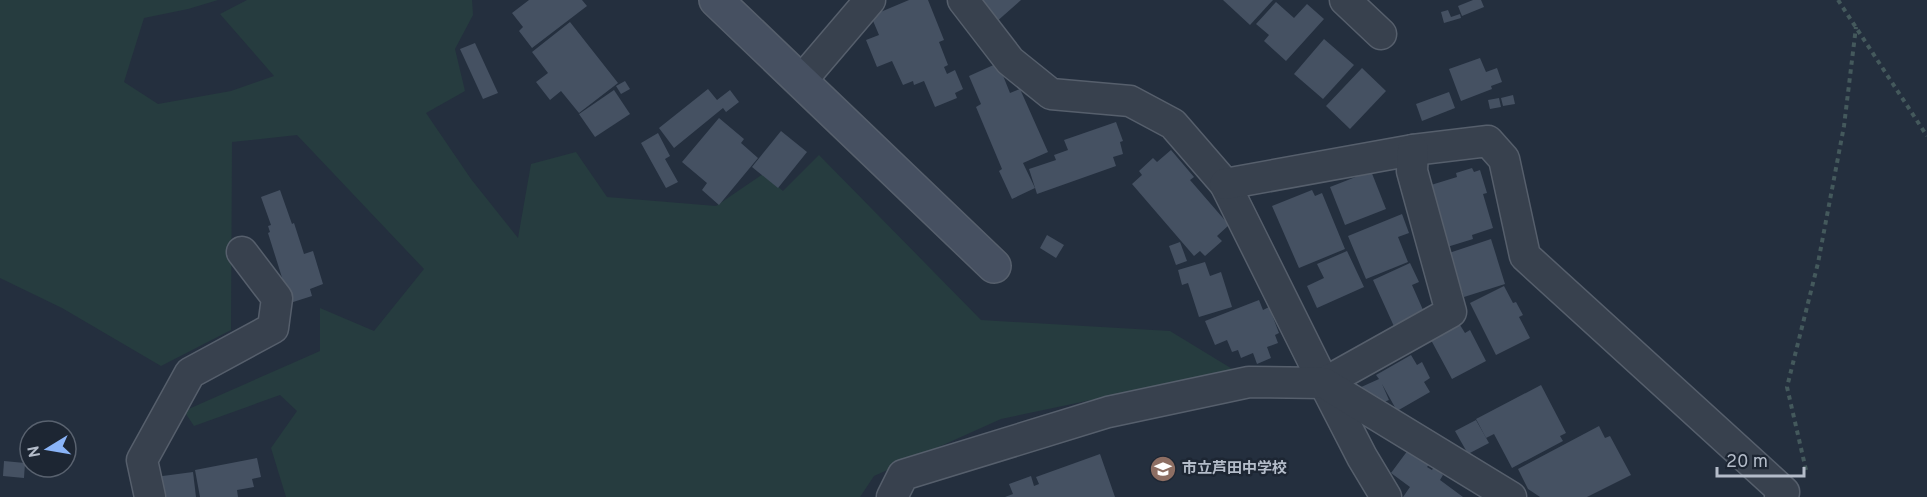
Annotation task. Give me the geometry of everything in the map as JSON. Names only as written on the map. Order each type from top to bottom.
[{"type":"street","points":[[716,0],[994,267]]},
{"type":"street","points":[[801,81],[870,0]]},
{"type":"street","points":[[963,0],[1010,61],[1051,94],[1130,101],[1173,124],[1225,184],[1362,457],[1386,497]]},
{"type":"street","points":[[1345,0],[1381,34]]},
{"type":"street","points":[[1225,184],[1413,150],[1488,141],[1504,159],[1525,256],[1782,495]]},
{"type":"street","points":[[892,497],[903,476],[1108,412],[1249,382],[1324,383],[1451,312],[1412,171],[1413,150]]},
{"type":"street","points":[[150,497],[142,460],[190,373],[273,328],[277,298],[242,252]]},
{"type":"street","points":[[1324,383],[1511,497]]},
{"type":"path","points":[[1838,0],[1927,136]]},
{"type":"path","points":[[1782,495],[1809,486],[1787,387],[1818,263],[1844,126],[1856,27]]},
{"type":"green space","points":[[0,0],[218,0],[144,18],[124,82],[158,104],[231,91],[274,76],[220,14],[247,0],[472,0],[473,15],[455,49],[465,91],[426,113],[471,179],[518,238],[531,164],[576,152],[607,197],[716,206],[763,174],[783,191],[819,155],[981,320],[1170,331],[1234,370],[1001,419],[874,476],[860,497],[286,497],[271,448],[297,411],[280,395],[194,426],[184,411],[320,351],[320,308],[374,331],[424,269],[297,135],[232,142],[231,330],[161,366],[62,308],[0,278]]},
{"type":"building","points":[[529,0],[582,0],[587,6],[532,48],[519,31],[523,27],[512,13]]},
{"type":"building","points":[[909,0],[928,0],[944,40],[939,42],[948,65],[944,67],[947,74],[955,70],[963,89],[955,93],[957,98],[935,107],[924,81],[914,85],[913,81],[903,85],[892,61],[877,67],[866,40],[879,35],[871,16]]},
{"type":"building","points":[[975,0],[1021,0],[995,23]]},
{"type":"building","points":[[1223,0],[1273,0],[1250,25]]},
{"type":"building","points":[[1473,0],[1481,0],[1484,7],[1462,16],[1458,6]]},
{"type":"building","points":[[1276,2],[1294,18],[1307,4],[1324,19],[1286,61],[1264,41],[1269,35],[1256,24]]},
{"type":"building","points":[[1448,10],[1451,17],[1460,14],[1461,18],[1444,23],[1441,12]]},
{"type":"building","points":[[570,22],[618,83],[579,113],[561,91],[550,100],[536,82],[548,73],[532,52]]},
{"type":"building","points":[[1324,39],[1354,65],[1323,99],[1294,74]]},
{"type":"building","points":[[475,43],[498,93],[483,99],[460,49]]},
{"type":"building","points":[[1480,58],[1486,72],[1497,68],[1502,82],[1491,86],[1492,89],[1461,101],[1449,69]]},
{"type":"building","points":[[998,63],[1010,93],[1020,89],[1048,152],[1023,163],[1035,188],[1012,199],[999,171],[1002,169],[976,107],[981,104],[969,76]]},
{"type":"building","points":[[1362,68],[1386,91],[1350,129],[1326,106]]},
{"type":"building","points":[[625,81],[630,89],[621,94],[616,86]]},
{"type":"building","points":[[708,89],[717,100],[730,90],[739,102],[726,112],[723,108],[674,148],[659,128]]},
{"type":"building","points":[[614,90],[630,114],[595,137],[579,114]]},
{"type":"building","points":[[1449,92],[1455,108],[1422,121],[1416,104]]},
{"type":"building","points":[[1513,95],[1515,104],[1503,106],[1501,98]]},
{"type":"building","points":[[1499,98],[1501,107],[1490,109],[1488,100]]},
{"type":"building","points":[[719,118],[744,139],[741,143],[758,158],[719,205],[702,190],[707,183],[682,162]]},
{"type":"building","points":[[1116,122],[1123,141],[1120,142],[1123,154],[1113,157],[1116,166],[1037,194],[1029,169],[1056,160],[1054,155],[1068,150],[1064,140]]},
{"type":"building","points":[[781,131],[807,152],[778,188],[752,167]]},
{"type":"building","points":[[658,133],[670,156],[665,159],[678,182],[666,188],[641,143]]},
{"type":"building","points":[[1171,150],[1194,177],[1190,180],[1229,225],[1217,236],[1222,241],[1205,256],[1200,251],[1194,256],[1132,184],[1142,175],[1139,171],[1153,158],[1157,162]]},
{"type":"building","points":[[1472,168],[1474,172],[1480,170],[1487,193],[1483,194],[1493,228],[1472,235],[1473,239],[1447,247],[1431,185],[1457,177],[1456,173]]},
{"type":"building","points":[[1371,171],[1386,209],[1345,225],[1330,187]]},
{"type":"building","points":[[280,190],[304,254],[313,251],[323,284],[310,289],[312,296],[290,303],[268,233],[270,232],[268,226],[271,225],[261,197]]},
{"type":"building","points":[[1312,190],[1315,196],[1322,193],[1345,249],[1299,268],[1272,206]]},
{"type":"building","points":[[1402,214],[1409,233],[1398,237],[1408,262],[1366,279],[1348,236]]},
{"type":"building","points":[[1047,235],[1064,245],[1056,258],[1040,248]]},
{"type":"building","points":[[1491,239],[1505,284],[1464,297],[1449,253]]},
{"type":"building","points":[[1180,242],[1187,261],[1176,265],[1169,246]]},
{"type":"building","points":[[1347,251],[1364,287],[1317,308],[1307,286],[1324,278],[1317,264]]},
{"type":"building","points":[[1205,262],[1210,276],[1221,272],[1232,307],[1199,317],[1188,283],[1182,285],[1178,270]]},
{"type":"building","points":[[1410,263],[1419,282],[1412,285],[1427,319],[1397,333],[1373,280]]},
{"type":"building","points":[[1504,286],[1523,315],[1519,317],[1530,338],[1496,355],[1470,303]]},
{"type":"building","points":[[1259,300],[1263,310],[1269,307],[1279,333],[1275,335],[1278,343],[1267,347],[1271,358],[1257,364],[1253,353],[1241,358],[1238,350],[1232,352],[1227,340],[1215,345],[1205,321]]},
{"type":"building","points":[[1460,325],[1465,333],[1470,330],[1486,361],[1452,379],[1431,340]]},
{"type":"building","points":[[1411,355],[1417,365],[1422,362],[1430,378],[1424,382],[1430,392],[1397,411],[1382,384],[1389,400],[1384,402],[1359,388],[1379,379],[1376,375]]},
{"type":"building","points":[[1541,385],[1566,433],[1560,436],[1563,441],[1512,468],[1494,434],[1486,438],[1476,419]]},
{"type":"building","points":[[1476,420],[1489,443],[1468,454],[1455,431]]},
{"type":"building","points":[[1599,426],[1605,438],[1610,436],[1631,475],[1587,497],[1540,497],[1528,489],[1518,469]]},
{"type":"building","points":[[1411,446],[1431,462],[1427,467],[1432,470],[1434,467],[1443,475],[1440,480],[1463,497],[1403,497],[1410,487],[1391,473]]},
{"type":"building","points":[[1100,454],[1115,497],[1005,497],[1013,494],[1009,484],[1031,476],[1034,486],[1039,484],[1036,477]]},
{"type":"building","points":[[257,458],[261,477],[252,479],[254,487],[237,490],[238,497],[200,497],[195,470]]},
{"type":"building","points":[[4,461],[18,462],[18,477],[3,476]]},
{"type":"building","points":[[193,472],[196,497],[158,497],[155,477]]},
{"type":"place","name":"市立芦田中学校","points":[[1163,469]]}]
